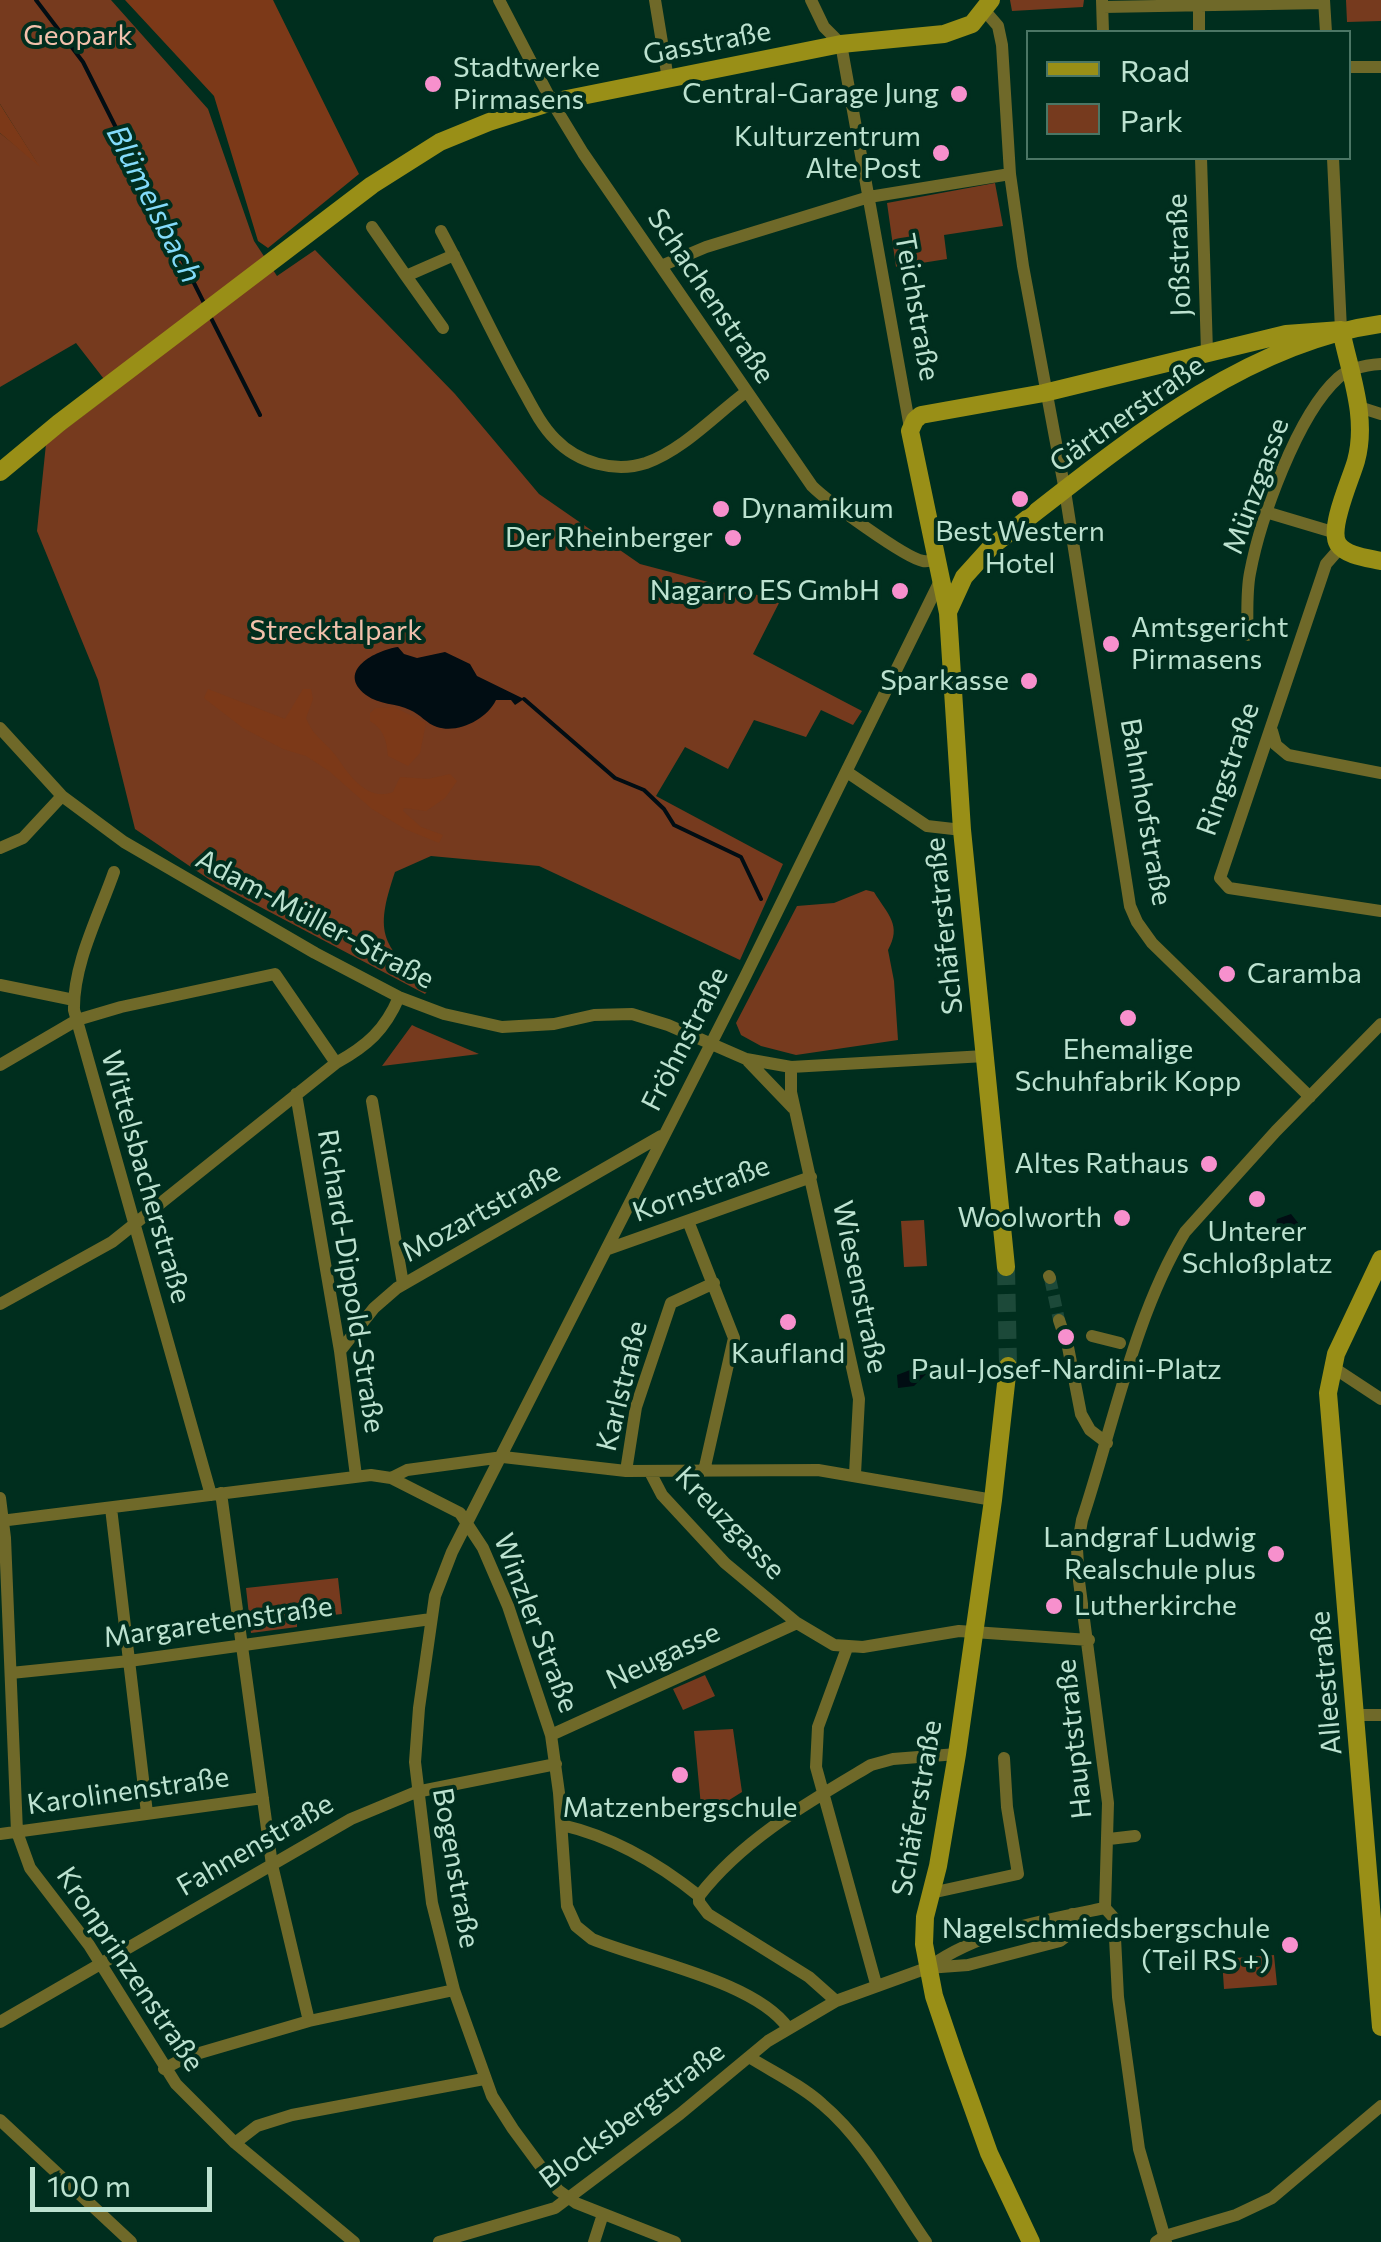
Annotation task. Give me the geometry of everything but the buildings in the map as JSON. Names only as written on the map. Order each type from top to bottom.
[{"type":"main road","name":"Gasstraße","points":[[0,472],[372,185],[428,148],[552,102],[841,44],[944,34],[972,24],[988,6]]},
{"type":"main road","name":"Gärtnerstraße","points":[[948,612],[974,564],[1065,490],[1210,386],[1341,330],[1381,324]]},
{"type":"main road","points":[[910,430],[914,420],[922,415],[1044,393],[1286,334],[1341,330]]},
{"type":"main road","name":"Ringstraße","points":[[1338,540],[1360,444],[1359,407],[1341,330]]},
{"type":"main road","name":"Teichstraße","points":[[910,430],[941,579]]},
{"type":"main road","points":[[1338,540],[1381,561]]},
{"type":"main road","points":[[937,552],[952,563],[974,564]]},
{"type":"main road","name":"Schäferstraße","points":[[941,579],[948,612],[962,830],[1006,1267]]},
{"type":"main road","name":"Alleestraße","points":[[1381,1259],[1331,1366],[1328,1413],[1381,2026]]},
{"type":"main road","name":"Schäferstraße","points":[[1008,1366],[956,1754],[924,1928],[927,1968],[989,2153],[1032,2242]]},
{"type":"street","name":"Schachenstraße","points":[[499,0],[552,102],[746,392],[821,495],[923,561],[937,552]]},
{"type":"street","points":[[656,0],[668,78]]},
{"type":"street","points":[[811,0],[824,27],[841,44]]},
{"type":"street","points":[[1102,30],[1103,4],[1198,7],[1324,2],[1326,30]]},
{"type":"street","name":"Bahnhofstraße","points":[[988,6],[1002,44],[1010,174],[1134,917],[1152,943],[1310,1097]]},
{"type":"street","points":[[1198,7],[1199,30]]},
{"type":"street","name":"Teichstraße","points":[[841,44],[910,430]]},
{"type":"street","points":[[1351,68],[1381,67]]},
{"type":"street","name":"Joßstraße","points":[[1202,160],[1206,352]]},
{"type":"street","points":[[1332,160],[1341,330]]},
{"type":"street","points":[[661,266],[706,247],[869,196],[1010,174]]},
{"type":"street","points":[[372,227],[443,328]]},
{"type":"street","points":[[441,231],[539,419],[555,439],[582,458],[621,467],[656,458],[746,392]]},
{"type":"street","points":[[406,276],[454,254]]},
{"type":"street","points":[[1349,371],[1381,364]]},
{"type":"street","name":"Münzgasse","points":[[1247,635],[1249,577],[1264,511],[1302,426],[1339,377],[1349,371]]},
{"type":"street","points":[[1359,407],[1381,414]]},
{"type":"street","points":[[1264,511],[1338,540]]},
{"type":"street","name":"Ringstraße","points":[[1338,540],[1326,564],[1220,878],[1229,888],[1381,911]]},
{"type":"street","name":"Fröhnstraße","points":[[468,1520],[608,1249],[941,579]]},
{"type":"street","name":"Adam-Müller-Straße","points":[[0,728],[62,796],[140,852],[399,997],[444,1014],[502,1027],[632,1014],[710,1044]]},
{"type":"street","points":[[1272,728],[1276,745],[1288,756],[1381,773]]},
{"type":"street","points":[[847,772],[927,826],[962,830]]},
{"type":"street","points":[[0,848],[23,838],[62,796]]},
{"type":"street","name":"Wittelsbacherstraße","points":[[114,872],[86,952],[74,1000],[76,1020],[133,1226],[216,1494],[242,1645],[272,1865],[308,2021]]},
{"type":"street","points":[[0,1065],[76,1020],[121,1006],[275,974],[336,1063]]},
{"type":"street","points":[[0,986],[74,1000]]},
{"type":"street","points":[[0,1304],[112,1242],[133,1226],[296,1094],[376,1037],[399,997]]},
{"type":"street","name":"Hauptstraße","points":[[1162,2240],[1138,2149],[1118,1996],[1114,1918],[1105,1908],[1109,1839],[1104,1760],[1078,1549],[1082,1520],[1139,1335],[1174,1251],[1196,1217],[1381,1024]]},
{"type":"street","points":[[710,1044],[746,1059],[791,1067],[985,1056]]},
{"type":"street","points":[[746,1059],[796,1112]]},
{"type":"street","name":"Wiesenstraße","points":[[791,1067],[791,1092],[859,1399],[855,1474]]},
{"type":"street","name":"Richard-Dippold-Straße","points":[[296,1094],[340,1351],[356,1476]]},
{"type":"street","points":[[372,1101],[403,1284]]},
{"type":"street","name":"Mozartstraße","points":[[340,1351],[374,1308],[403,1284],[663,1135]]},
{"type":"street","name":"Kornstraße","points":[[608,1249],[810,1177]]},
{"type":"street","points":[[688,1220],[734,1338],[704,1471]]},
{"type":"street","name":"Karlstraße","points":[[626,1471],[636,1407],[666,1312],[676,1298],[714,1283]]},
{"type":"street","points":[[1059,1320],[1081,1414],[1090,1430],[1107,1442]]},
{"type":"street","points":[[1064,1336],[1086,1335],[1120,1342]]},
{"type":"street","points":[[1331,1366],[1381,1399]]},
{"type":"street","name":"Kreuzgasse","points":[[390,1478],[407,1470],[503,1456],[650,1472],[662,1495],[725,1562],[796,1623],[822,1640],[846,1648]]},
{"type":"street","points":[[650,1472],[818,1470],[993,1500]]},
{"type":"street","name":"Winzler Straße","points":[[2,1521],[356,1476],[390,1478],[453,1508],[468,1520],[508,1606],[551,1734],[562,1826],[564,1890],[571,1917],[584,1934],[733,1990],[767,2008],[788,2028]]},
{"type":"street","points":[[0,1498],[17,1832]]},
{"type":"street","points":[[111,1508],[147,1813]]},
{"type":"street","name":"Bogenstraße","points":[[468,1520],[441,1576],[419,1708],[416,1792],[432,1903],[454,1990],[484,2078],[512,2129],[568,2198]]},
{"type":"street","name":"Margaretenstraße","points":[[11,1672],[129,1661],[431,1618]]},
{"type":"street","name":"Neugasse","points":[[551,1734],[796,1623]]},
{"type":"street","points":[[876,1984],[816,1767],[818,1727],[846,1648],[946,1632],[1088,1640]]},
{"type":"street","points":[[1357,1715],[1381,1715]]},
{"type":"street","points":[[699,1896],[742,1849],[880,1762],[956,1754]]},
{"type":"street","points":[[931,1894],[1018,1874],[1007,1808],[1004,1758]]},
{"type":"street","name":"Fahnenstraße","points":[[0,2022],[350,1819],[416,1792],[556,1764]]},
{"type":"street","name":"Karolinenstraße","points":[[0,1834],[263,1798]]},
{"type":"street","points":[[562,1826],[588,1831],[646,1858],[699,1896],[702,1909],[708,1914],[809,1977],[836,2001]]},
{"type":"street","name":"Kronprinzenstraße","points":[[17,1832],[30,1868],[73,1922],[164,2069],[235,2143],[354,2242]]},
{"type":"street","points":[[1109,1839],[1135,1836]]},
{"type":"street","points":[[927,1968],[966,1944],[1105,1908]]},
{"type":"street","points":[[927,1968],[968,1965],[1060,1940],[1072,1932],[1072,1914]]},
{"type":"street","name":"Blocksbergstraße","points":[[439,2242],[555,2208],[788,2028],[836,2001],[927,1968]]},
{"type":"street","points":[[164,2069],[186,2057],[308,2021],[454,1990]]},
{"type":"street","points":[[749,2057],[830,2112],[926,2242]]},
{"type":"street","points":[[235,2143],[252,2128],[273,2120],[484,2078]]},
{"type":"street","points":[[1162,2240],[1272,2198],[1381,2106]]},
{"type":"street","points":[[0,2120],[131,2242]]},
{"type":"street","points":[[568,2198],[675,2242]]},
{"type":"street","points":[[594,2242],[603,2214]]},
{"type":"green space","name":"Strecktalpark","points":[[0,0],[111,0],[208,109],[254,241],[277,276],[315,250],[455,394],[539,494],[640,564],[780,601],[753,654],[862,711],[853,725],[821,710],[806,737],[754,720],[728,769],[685,747],[656,796],[783,864],[740,960],[539,866],[431,856],[395,872],[384,926],[392,950],[430,988],[425,994],[213,882],[135,829],[98,680],[37,531],[46,444],[114,392],[76,343],[0,387],[0,133],[37,163],[0,104]]},
{"type":"green space","points":[[1010,0],[1084,0],[1083,7],[1012,11]]},
{"type":"green space","points":[[1346,0],[1381,0],[1381,21],[1347,22]]},
{"type":"green space","points":[[995,183],[1003,226],[944,235],[947,259],[896,267],[887,203]]},
{"type":"green space","points":[[866,890],[874,892],[893,927],[888,950],[898,1040],[796,1055],[761,1046],[741,1035],[736,1023],[797,906],[834,903]]},
{"type":"green space","points":[[412,1025],[416,1027],[479,1054],[382,1066]]},
{"type":"green space","points":[[924,1220],[927,1266],[904,1267],[901,1221]]},
{"type":"green space","points":[[338,1578],[342,1614],[297,1619],[297,1627],[251,1633],[246,1588]]},
{"type":"green space","points":[[705,1675],[715,1696],[683,1710],[673,1689]]},
{"type":"green space","points":[[733,1729],[742,1792],[702,1817],[694,1731]]},
{"type":"green space","points":[[1274,1955],[1277,1985],[1224,1989],[1222,1959]]},
{"type":"shaded area","points":[[125,0],[273,0],[359,174],[268,248],[258,241],[214,96]]},
{"type":"shaded area","points":[[0,104],[5,112],[40,167],[0,133]]},
{"type":"shaded area","points":[[398,647],[404,654],[417,658],[445,652],[470,664],[477,676],[524,699],[515,705],[511,700],[496,700],[486,713],[463,727],[433,726],[410,710],[371,698],[358,686],[355,678],[362,663],[379,652]]},
{"type":"shaded area","points":[[208,689],[285,719],[303,689],[311,689],[313,699],[306,718],[312,730],[353,778],[375,793],[393,792],[400,777],[428,779],[450,774],[457,781],[445,798],[426,811],[403,811],[421,827],[443,835],[439,843],[372,809],[306,756],[243,728],[204,698]]},
{"type":"shaded area","points":[[394,707],[426,723],[420,753],[408,766],[388,756],[382,733],[370,721],[370,713],[376,708]]},
{"type":"shaded area","points":[[1291,1214],[1299,1224],[1295,1234],[1284,1239],[1274,1236],[1277,1219]]},
{"type":"shaded area","points":[[918,1367],[926,1374],[914,1386],[898,1388],[897,1375]]},
{"type":"waterway","name":"Blümelsbach","points":[[36,0],[83,62],[204,303]]},
{"type":"waterway","name":"Blümelsbach","points":[[210,316],[260,415]]},
{"type":"waterway","points":[[524,699],[615,778],[644,790],[674,825],[741,857],[761,899]]},
{"type":"tunnel","points":[[1006,1267],[1008,1366]]},
{"type":"tunnel","points":[[1050,1278],[1059,1320]]},
{"type":"place","name":"Stadtwerke Pirmasens","points":[[433,84]]},
{"type":"place","name":"Central-Garage Jung","points":[[959,94]]},
{"type":"place","name":"Kulturzentrum Alte Post","points":[[941,153]]},
{"type":"place","name":"Best Western Hotel","points":[[1020,499]]},
{"type":"place","name":"Dynamikum","points":[[721,509]]},
{"type":"place","name":"Der Rheinberger","points":[[733,538]]},
{"type":"place","name":"Nagarro ES GmbH","points":[[900,591]]},
{"type":"place","name":"Amtsgericht Pirmasens","points":[[1111,644]]},
{"type":"place","name":"Sparkasse","points":[[1029,681]]},
{"type":"place","name":"Caramba","points":[[1227,974]]},
{"type":"place","name":"Ehemalige Schuhfabrik Kopp","points":[[1128,1018]]},
{"type":"place","name":"Altes Rathaus","points":[[1209,1164]]},
{"type":"place","name":"Unterer Schloßplatz","points":[[1257,1199]]},
{"type":"place","name":"Woolworth","points":[[1122,1218]]},
{"type":"place","name":"Kaufland","points":[[788,1322]]},
{"type":"place","name":"Paul-Josef-Nardini-Platz","points":[[1066,1337]]},
{"type":"place","name":"Landgraf Ludwig Realschule plus","points":[[1276,1554]]},
{"type":"place","name":"Lutherkirche","points":[[1054,1606]]},
{"type":"place","name":"Matzenbergschule","points":[[680,1775]]},
{"type":"place","name":"Nagelschmiedsbergschule (Teil RS +)","points":[[1290,1945]]},
{"type":"park label","name":"Geopark","points":[[78,36]]}]
